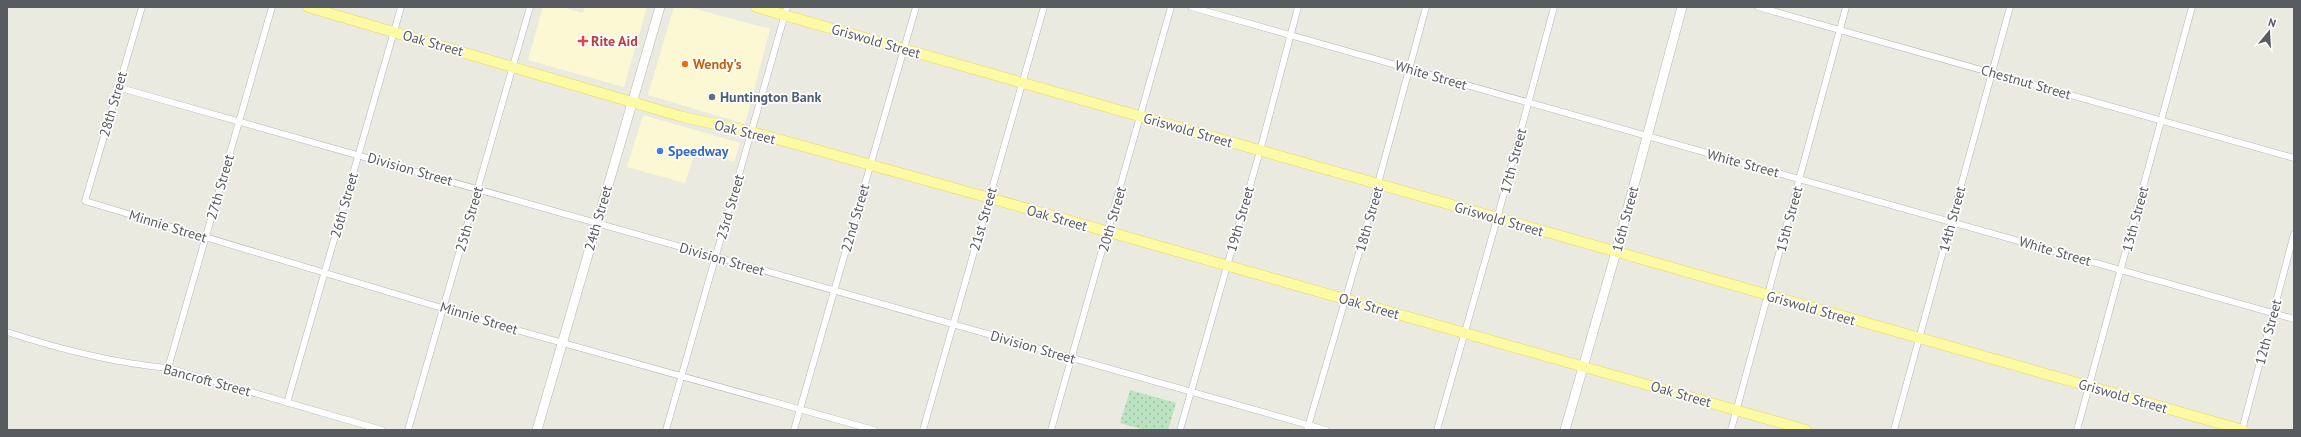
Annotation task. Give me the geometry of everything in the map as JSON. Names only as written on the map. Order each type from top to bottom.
[{"type":"main road","name":"Oak Street","points":[[308,7],[683,117],[752,132],[870,166],[990,198],[1227,267],[1346,299],[1464,334],[1806,430]]},
{"type":"main road","name":"Griswold Street","points":[[756,7],[786,11],[904,49],[1022,84],[1141,116],[1497,219],[2242,430]]},
{"type":"street","name":"28th Street","points":[[85,201],[117,87],[142,7]]},
{"type":"street","name":"27th Street","points":[[168,368],[272,7]]},
{"type":"street","name":"26th Street","points":[[287,403],[402,7]]},
{"type":"street","name":"25th Street","points":[[408,430],[530,7]]},
{"type":"street","name":"24th Street","points":[[537,430],[660,7]]},
{"type":"street","name":"22nd Street","points":[[794,430],[916,7]]},
{"type":"street","name":"21st Street","points":[[923,430],[1044,7]]},
{"type":"street","name":"20th Street","points":[[1051,430],[1171,7]]},
{"type":"street","name":"White Street","points":[[1191,7],[2294,319]]},
{"type":"street","name":"19th Street","points":[[1180,430],[1260,151],[1298,7]]},
{"type":"street","name":"18th Street","points":[[1308,428],[1378,185],[1426,7]]},
{"type":"street","name":"17th Street","points":[[1437,430],[1497,219],[1554,7]]},
{"type":"street","name":"16th Street","points":[[1565,430],[1648,137],[1682,7]]},
{"type":"street","name":"Chestnut Street","points":[[1758,7],[2294,158]]},
{"type":"street","name":"15th Street","points":[[1731,430],[1769,296],[1846,7]]},
{"type":"street","name":"14th Street","points":[[1894,430],[2010,7]]},
{"type":"street","name":"13th Street","points":[[2077,430],[2090,387],[2192,7]]},
{"type":"street","name":"23rd Street","points":[[666,430],[786,11]]},
{"type":"street","name":"Division Street","points":[[117,87],[359,154],[597,224],[1191,392],[1308,428],[1326,430]]},
{"type":"street","name":"Minnie Street","points":[[85,201],[562,342],[874,430]]},
{"type":"street","name":"12th Street","points":[[2242,430],[2294,234]]},
{"type":"street","name":"Bancroft Street","points":[[7,332],[51,346],[139,365],[168,368],[382,430]]},
{"type":"shaded area","points":[[543,7],[562,7],[583,13],[585,7],[647,7],[624,87],[528,60]]},
{"type":"shaded area","points":[[674,7],[688,7],[770,29],[745,124],[648,95]]},
{"type":"shaded area","points":[[643,115],[740,143],[734,162],[696,149],[685,183],[627,167]]},
{"type":"green space","points":[[1130,390],[1176,403],[1168,430],[1145,430],[1120,423]]},
{"type":"place","name":"Rite Aid","points":[[583,41]]},
{"type":"place","name":"Wendy's","points":[[685,64]]},
{"type":"place","name":"Huntington Bank","points":[[712,97]]},
{"type":"place","name":"Speedway","points":[[660,151]]}]
